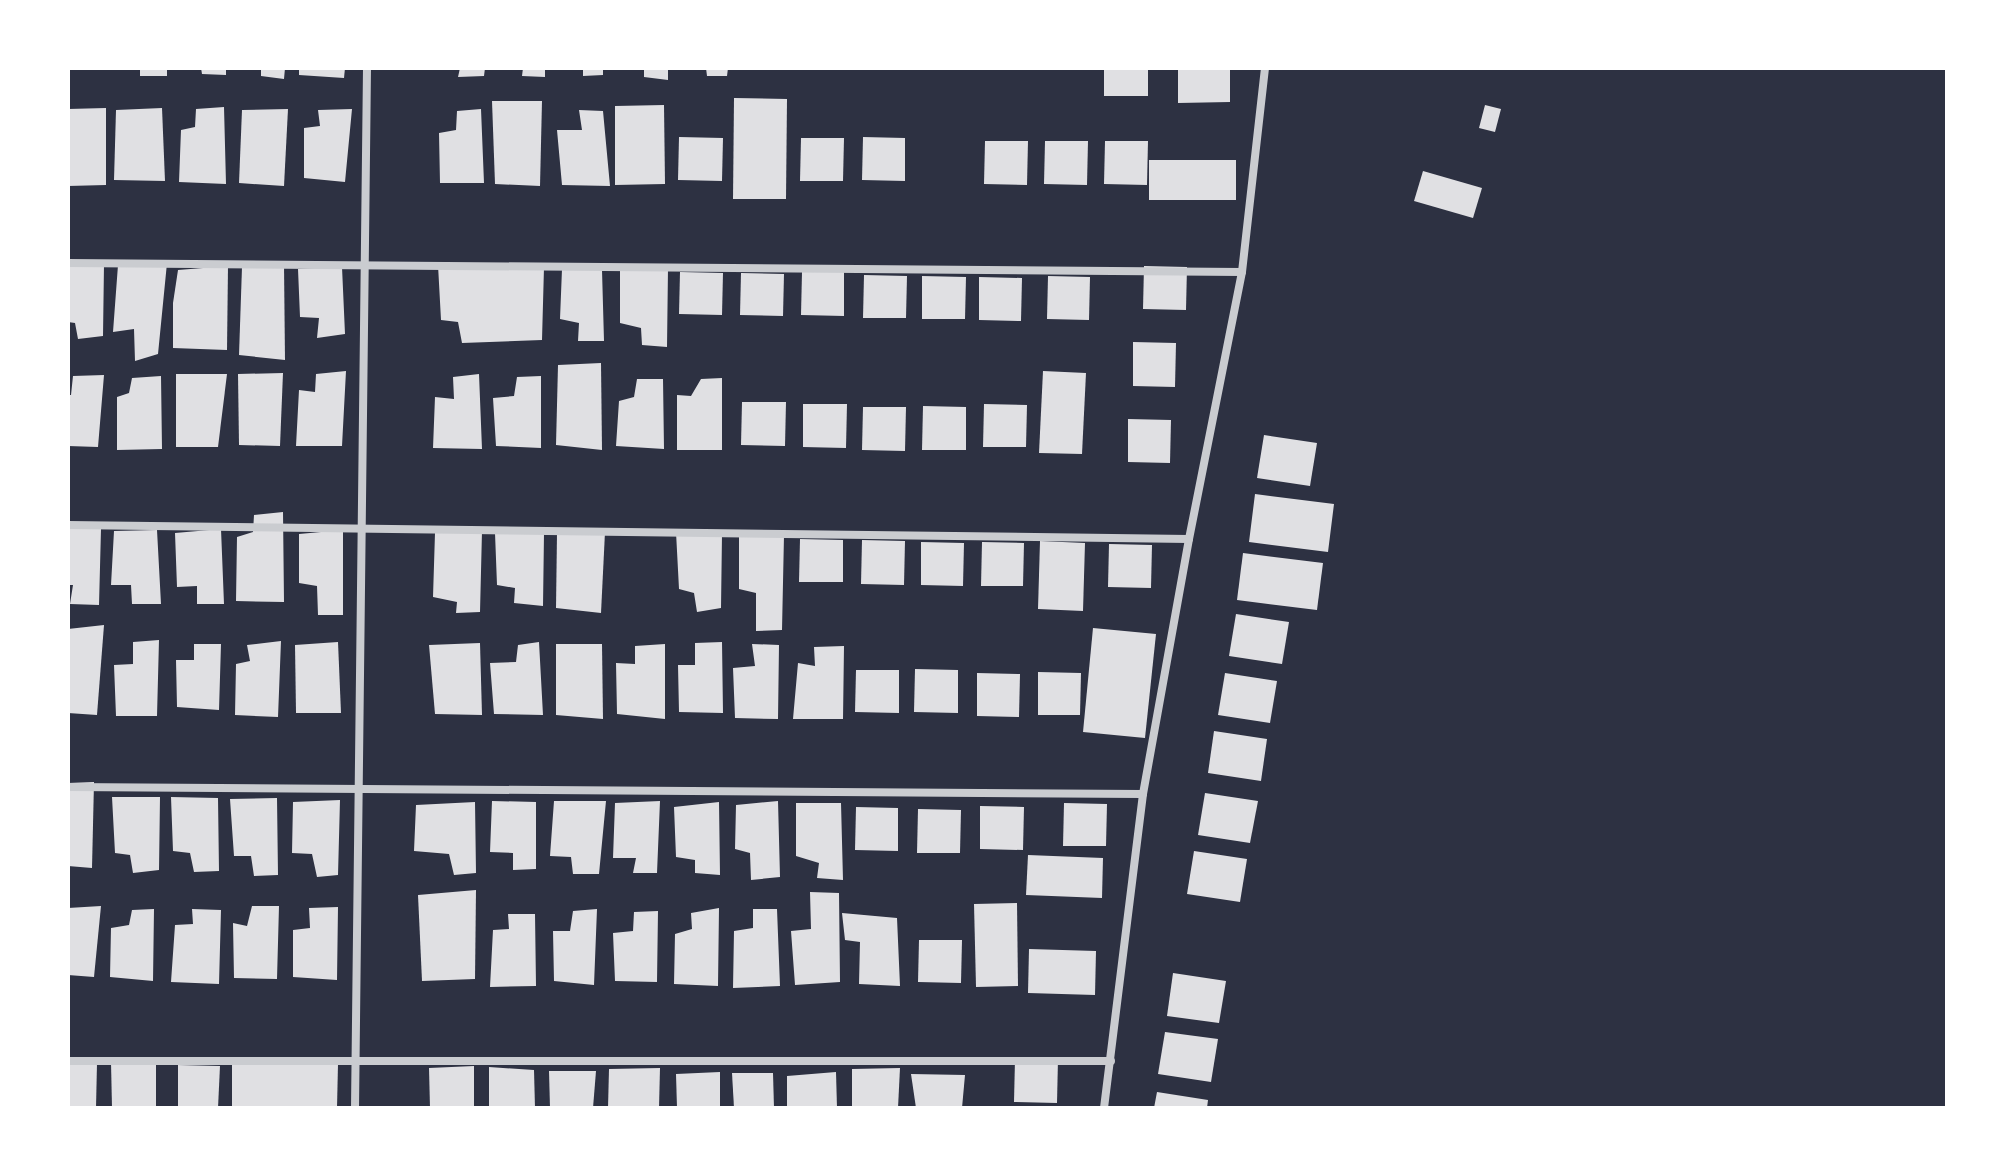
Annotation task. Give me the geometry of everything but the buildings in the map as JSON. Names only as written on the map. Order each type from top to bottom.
[{"type":"street","points":[[355,1108],[367,68]]},
{"type":"street","points":[[1104,1108],[1143,794],[1242,272],[1265,68]]},
{"type":"street","points":[[68,263],[1242,272]]},
{"type":"street","points":[[68,525],[1189,539]]},
{"type":"street","points":[[68,787],[1143,794]]},
{"type":"street","points":[[68,1061],[1111,1061]]}]
